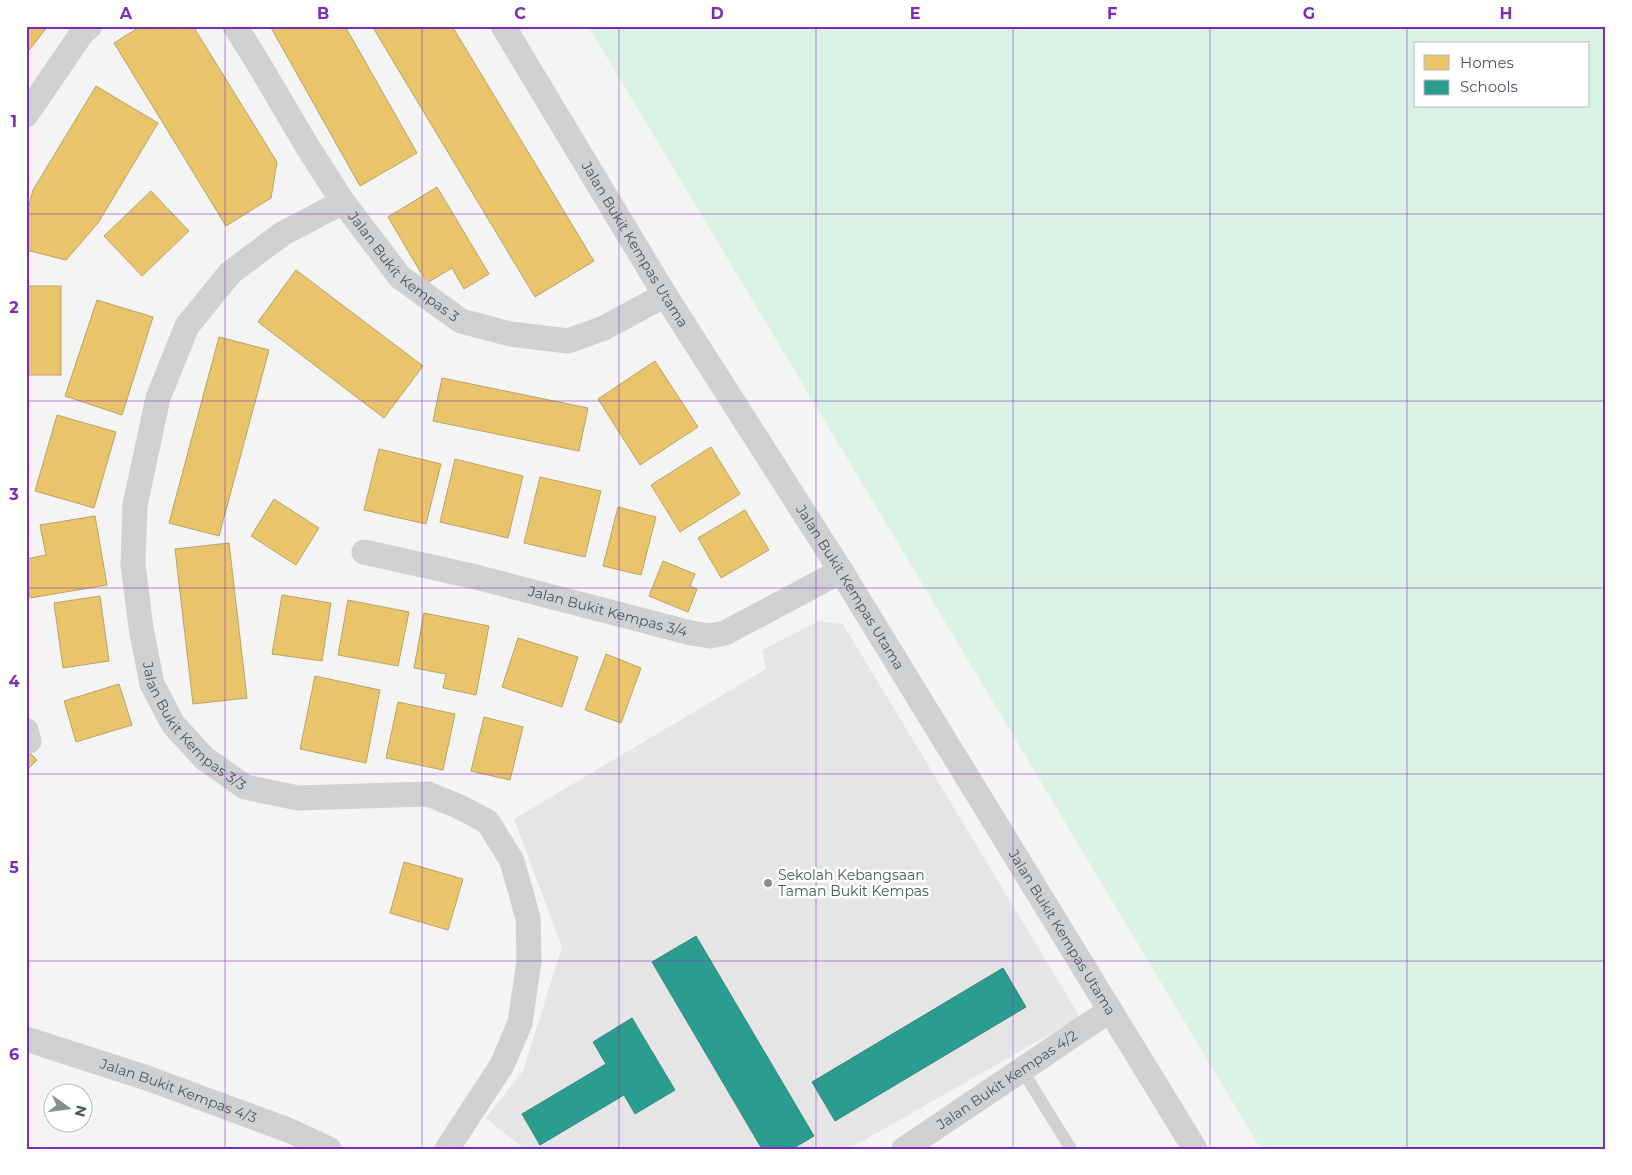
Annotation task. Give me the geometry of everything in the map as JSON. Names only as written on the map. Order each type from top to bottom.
[{"type":"street","points":[[26,115],[82,33],[90,26]]},
{"type":"street","name":"Jalan Bukit Kempas 3","points":[[234,26],[343,202],[400,277],[461,321],[510,334],[568,341],[604,328],[665,295]]},
{"type":"street","name":"Jalan Bukit Kempas Utama","points":[[503,26],[665,295],[842,571],[1195,1149]]},
{"type":"street","name":"Jalan Bukit Kempas 3/3","points":[[343,202],[282,234],[230,274],[187,326],[158,398],[135,505],[133,564],[141,628],[152,684],[173,724],[204,758],[245,787],[298,798],[428,794],[460,807],[488,822],[512,860],[528,918],[529,962],[520,1023],[502,1065],[448,1149]]},
{"type":"street","name":"Jalan Bukit Kempas 3/4","points":[[364,552],[476,577],[691,633],[710,636],[725,633],[842,571]]},
{"type":"street","name":"Jalan Bukit Kempas 4/2","points":[[916,1146],[1022,1070],[1110,1011]]},
{"type":"street","name":"Jalan Bukit Kempas 4/3","points":[[26,1039],[147,1078],[288,1130],[329,1149]]},
{"type":"lane","points":[[1022,1070],[1071,1149]]},
{"type":"shaded area","name":"Sekolah Kebangsaan Taman Bukit Kempas","points":[[819,621],[843,624],[1080,1017],[849,1149],[524,1149],[486,1118],[523,1071],[562,947],[514,819],[766,669],[762,650]]},
{"type":"green space","points":[[588,26],[1606,26],[1606,1149],[1261,1149]]},
{"type":"building: Homes","points":[[26,26],[48,26],[26,54]]},
{"type":"building: Homes","points":[[141,26],[193,26],[277,162],[271,198],[226,226],[114,43]]},
{"type":"building: Homes","points":[[270,26],[345,26],[417,153],[360,186]]},
{"type":"building: Homes","points":[[372,26],[452,26],[594,261],[535,297]]},
{"type":"building: Homes","points":[[96,86],[158,123],[98,223],[66,260],[26,250],[26,217],[33,190]]},
{"type":"building: Homes","points":[[437,187],[489,274],[464,289],[452,268],[427,283],[388,217]]},
{"type":"building: Homes","points":[[151,191],[189,231],[142,276],[104,236]]},
{"type":"building: Homes","points":[[296,270],[423,366],[384,418],[258,322]]},
{"type":"building: Homes","points":[[26,286],[61,286],[61,375],[26,375]]},
{"type":"building: Homes","points":[[97,300],[153,317],[122,415],[65,396]]},
{"type":"building: Homes","points":[[219,337],[269,350],[219,536],[169,523]]},
{"type":"building: Homes","points":[[655,361],[698,427],[640,465],[598,399]]},
{"type":"building: Homes","points":[[442,378],[588,408],[579,451],[433,421]]},
{"type":"building: Homes","points":[[57,415],[116,432],[94,508],[35,491]]},
{"type":"building: Homes","points":[[711,447],[740,494],[680,532],[651,485]]},
{"type":"building: Homes","points":[[379,449],[441,464],[426,524],[364,510]]},
{"type":"building: Homes","points":[[455,459],[523,476],[508,538],[440,522]]},
{"type":"building: Homes","points":[[540,477],[601,491],[585,557],[524,543]]},
{"type":"building: Homes","points":[[274,499],[319,528],[296,565],[251,536]]},
{"type":"building: Homes","points":[[618,507],[656,517],[641,575],[603,566]]},
{"type":"building: Homes","points":[[745,510],[769,550],[721,578],[698,538]]},
{"type":"building: Homes","points":[[95,516],[107,585],[30,598],[26,578],[26,559],[46,555],[40,525]]},
{"type":"building: Homes","points":[[229,543],[247,698],[193,704],[175,549]]},
{"type":"building: Homes","points":[[663,561],[695,574],[690,586],[697,589],[688,612],[649,596]]},
{"type":"building: Homes","points":[[282,595],[331,603],[322,661],[272,654]]},
{"type":"building: Homes","points":[[100,596],[109,661],[63,668],[54,603]]},
{"type":"building: Homes","points":[[348,600],[409,612],[398,666],[338,655]]},
{"type":"building: Homes","points":[[424,613],[489,626],[476,695],[443,688],[446,674],[414,668]]},
{"type":"building: Homes","points":[[518,638],[578,657],[562,707],[502,687]]},
{"type":"building: Homes","points":[[606,654],[641,668],[621,723],[585,710]]},
{"type":"building: Homes","points":[[315,676],[380,690],[366,763],[300,749]]},
{"type":"building: Homes","points":[[119,684],[132,725],[76,742],[64,701]]},
{"type":"building: Homes","points":[[398,702],[455,714],[443,770],[386,758]]},
{"type":"building: Homes","points":[[484,717],[523,727],[510,780],[471,771]]},
{"type":"building: Homes","points":[[26,749],[37,760],[26,771]]},
{"type":"building: Homes","points":[[404,862],[463,879],[448,930],[390,913]]},
{"type":"building: Schools","points":[[696,936],[814,1136],[792,1149],[762,1149],[652,962]]},
{"type":"building: Schools","points":[[1003,968],[1026,1007],[835,1121],[812,1082]]},
{"type":"building: Schools","points":[[632,1018],[675,1090],[635,1114],[624,1095],[540,1145],[522,1114],[606,1064],[593,1042]]},
{"type":"place","name":"Sekolah Kebangsaan Taman Bukit Kempas","points":[[768,883]]}]
